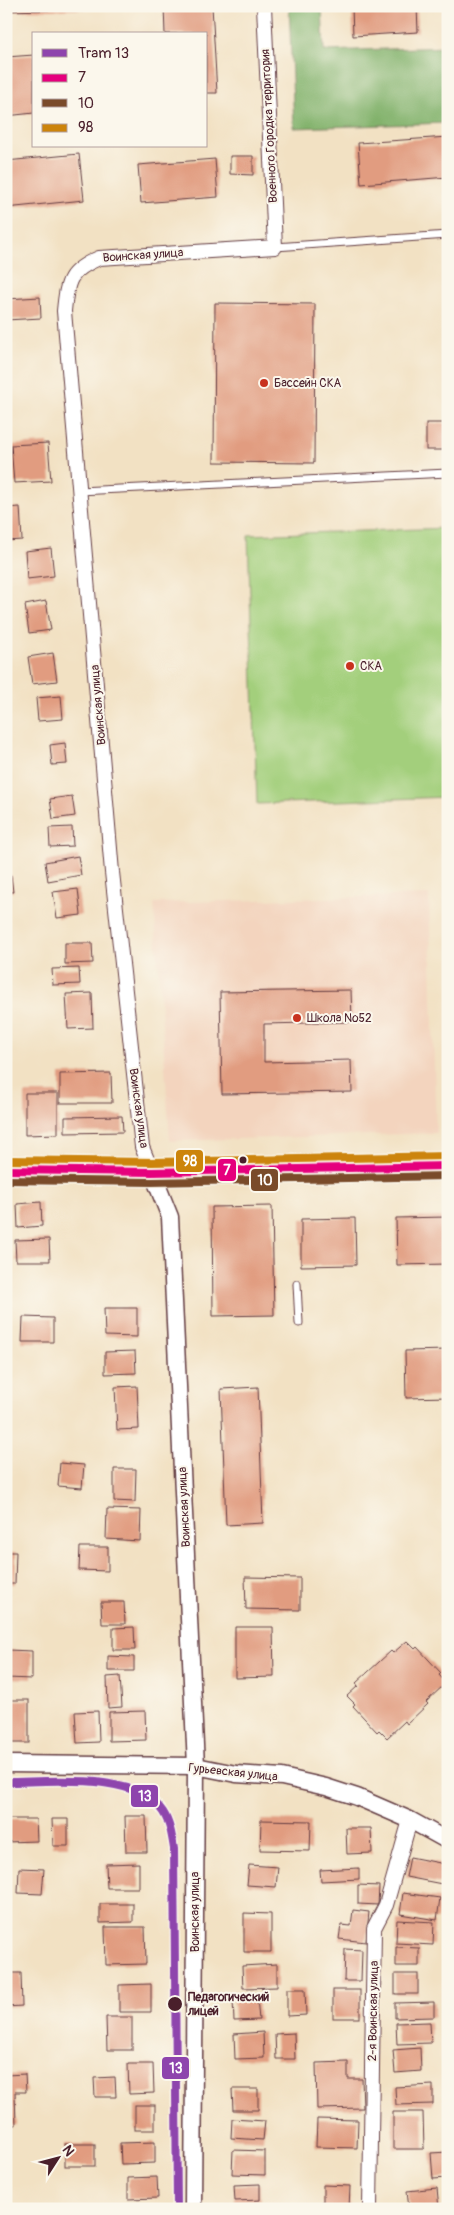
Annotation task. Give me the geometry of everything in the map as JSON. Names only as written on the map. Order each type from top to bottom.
[{"type":"main road","points":[[6,1170],[152,1172],[448,1166]]},
{"type":"street","name":"Военного Городка территория","points":[[264,6],[275,246]]},
{"type":"street","name":"Воинская улица","points":[[193,2209],[196,1766],[170,1217],[142,1147],[114,891],[64,311],[66,286],[81,266],[99,258],[275,246]]},
{"type":"street","name":"Гурьевская улица","points":[[6,1764],[196,1766],[236,1774],[282,1777],[326,1787],[358,1797],[410,1820],[448,1841]]},
{"type":"street","name":"2-я Воинская улица","points":[[370,2209],[374,1928],[386,1905],[410,1820]]},
{"type":"lane","points":[[275,246],[448,235]]},
{"type":"lane","points":[[79,491],[448,473]]},
{"type":"lane","points":[[297,1284],[299,1323]]},
{"type":"shaded area","name":"Школа №52","points":[[429,895],[436,1133],[170,1141],[154,903]]},
{"type":"green space","points":[[289,6],[322,6],[324,51],[448,47],[448,123],[294,128]]},
{"type":"green space","name":"СКА","points":[[448,528],[448,797],[257,804],[248,535]]},
{"type":"building","points":[[6,6],[90,6],[90,9],[6,11]]},
{"type":"building","points":[[164,6],[212,6],[217,93],[208,93],[208,32],[165,32]]},
{"type":"building","points":[[352,6],[417,6],[418,32],[353,36]]},
{"type":"building","points":[[32,55],[32,113],[6,116],[6,57]]},
{"type":"building","points":[[448,137],[448,177],[361,184],[358,143]]},
{"type":"building","points":[[79,154],[84,200],[6,208],[6,161]]},
{"type":"building","points":[[230,156],[253,156],[253,175],[230,174]]},
{"type":"building","points":[[215,159],[218,197],[141,203],[138,165]]},
{"type":"building","points":[[40,297],[41,318],[6,320],[6,299]]},
{"type":"building","name":"Бассейн СКА","points":[[215,303],[315,304],[314,463],[214,462]]},
{"type":"building","points":[[426,423],[448,423],[448,450],[426,450]]},
{"type":"building","points":[[48,443],[51,481],[14,483],[11,445]]},
{"type":"building","points":[[20,507],[22,540],[6,541],[6,508]]},
{"type":"building","points":[[51,548],[54,576],[27,579],[25,551]]},
{"type":"building","points":[[46,601],[51,630],[29,633],[25,605]]},
{"type":"building","points":[[53,653],[57,681],[32,684],[28,657]]},
{"type":"building","points":[[61,696],[63,719],[38,721],[36,698]]},
{"type":"building","points":[[65,743],[67,764],[52,765],[50,745]]},
{"type":"building","points":[[72,796],[75,816],[53,819],[50,799]]},
{"type":"building","points":[[72,827],[73,846],[50,847],[49,828]]},
{"type":"building","points":[[78,856],[81,875],[48,881],[45,862]]},
{"type":"building","points":[[6,875],[11,875],[13,892],[6,892]]},
{"type":"building","points":[[78,889],[81,915],[57,918],[53,892]]},
{"type":"building","points":[[65,943],[92,943],[93,963],[65,964]]},
{"type":"building","points":[[79,968],[80,984],[53,985],[52,969]]},
{"type":"building","points":[[351,990],[352,1022],[264,1024],[264,1062],[351,1060],[352,1092],[222,1094],[220,992]]},
{"type":"building","points":[[92,993],[93,1028],[68,1029],[66,994]]},
{"type":"building","points":[[111,1073],[112,1103],[60,1103],[60,1074]]},
{"type":"building","points":[[25,1093],[58,1093],[58,1134],[25,1135]]},
{"type":"building","points":[[122,1116],[123,1132],[65,1133],[65,1117]]},
{"type":"building","points":[[41,1202],[42,1226],[18,1228],[17,1204]]},
{"type":"building","points":[[272,1206],[274,1315],[213,1316],[212,1207]]},
{"type":"building","points":[[448,1217],[448,1264],[397,1265],[396,1218]]},
{"type":"building","points":[[355,1218],[356,1265],[301,1266],[301,1219]]},
{"type":"building","points":[[49,1239],[50,1261],[16,1261],[15,1240]]},
{"type":"building","points":[[104,1308],[137,1308],[137,1337],[105,1336]]},
{"type":"building","points":[[23,1317],[53,1318],[53,1342],[22,1342]]},
{"type":"building","points":[[448,1350],[448,1397],[406,1398],[405,1351]]},
{"type":"building","points":[[135,1351],[136,1373],[105,1374],[105,1352]]},
{"type":"building","points":[[137,1386],[139,1429],[117,1430],[115,1387]]},
{"type":"building","points":[[258,1387],[263,1523],[226,1525],[221,1389]]},
{"type":"building","points":[[60,1463],[84,1465],[82,1488],[58,1486]]},
{"type":"building","points":[[114,1469],[136,1469],[135,1502],[114,1501]]},
{"type":"building","points":[[107,1509],[141,1510],[140,1541],[106,1539]]},
{"type":"building","points":[[80,1547],[108,1547],[108,1571],[79,1570]]},
{"type":"building","points":[[6,1552],[16,1552],[15,1584],[6,1584]]},
{"type":"building","points":[[245,1577],[300,1578],[300,1610],[246,1609]]},
{"type":"building","points":[[101,1602],[124,1602],[125,1624],[102,1624]]},
{"type":"building","points":[[134,1627],[135,1650],[113,1650],[113,1628]]},
{"type":"building","points":[[235,1627],[273,1627],[274,1677],[235,1678]]},
{"type":"building","points":[[407,1641],[415,1649],[417,1647],[441,1673],[439,1675],[446,1683],[407,1724],[405,1721],[387,1738],[379,1730],[377,1732],[353,1706],[355,1704],[347,1696],[358,1686],[356,1683],[391,1651],[393,1653]]},
{"type":"building","points":[[8,1650],[32,1651],[32,1679],[7,1678]]},
{"type":"building","points":[[108,1656],[134,1657],[134,1671],[108,1671]]},
{"type":"building","points":[[120,1676],[122,1707],[108,1708],[107,1677]]},
{"type":"building","points":[[6,1700],[29,1700],[29,1743],[6,1743]]},
{"type":"building","points":[[98,1711],[99,1742],[77,1743],[75,1712]]},
{"type":"building","points":[[145,1711],[146,1740],[109,1741],[109,1712]]},
{"type":"building","points":[[125,1816],[146,1816],[147,1852],[126,1852]]},
{"type":"building","points":[[6,1819],[36,1819],[37,1841],[6,1842]]},
{"type":"building","points":[[52,1819],[68,1819],[68,1846],[53,1846]]},
{"type":"building","points":[[261,1820],[311,1821],[310,1851],[260,1850]]},
{"type":"building","points":[[346,1828],[371,1828],[372,1853],[347,1854]]},
{"type":"building","points":[[410,1857],[445,1864],[442,1884],[406,1877]]},
{"type":"building","points":[[139,1863],[139,1888],[107,1888],[106,1864]]},
{"type":"building","points":[[249,1865],[278,1867],[276,1887],[247,1885]]},
{"type":"building","points":[[19,1868],[44,1869],[42,1894],[18,1893]]},
{"type":"building","points":[[359,1868],[359,1879],[321,1881],[320,1870]]},
{"type":"building","points":[[358,1885],[379,1886],[378,1905],[358,1904]]},
{"type":"building","points":[[403,1893],[440,1898],[437,1920],[400,1914]]},
{"type":"building","points":[[100,1904],[133,1904],[133,1922],[100,1923]]},
{"type":"building","points":[[353,1910],[369,1912],[366,1942],[339,1939],[341,1925],[351,1926]]},
{"type":"building","points":[[244,1913],[271,1914],[271,1952],[244,1952]]},
{"type":"building","points":[[397,1920],[434,1922],[433,1945],[396,1943]]},
{"type":"building","points":[[105,1927],[145,1927],[146,1964],[106,1965]]},
{"type":"building","points":[[396,1947],[419,1948],[419,1966],[396,1966]]},
{"type":"building","points":[[345,1949],[362,1950],[361,1981],[344,1981]]},
{"type":"building","points":[[277,1964],[277,1987],[243,1988],[242,1966]]},
{"type":"building","points":[[6,1973],[21,1973],[22,2006],[6,2007]]},
{"type":"building","points":[[395,1974],[418,1974],[418,1994],[395,1994]]},
{"type":"building","points":[[151,1984],[151,2012],[119,2012],[119,1985]]},
{"type":"building","points":[[287,1989],[305,1989],[306,2015],[287,2016]]},
{"type":"building","points":[[333,1990],[360,1990],[360,2018],[333,2018]]},
{"type":"building","points":[[257,1998],[259,2020],[234,2021],[233,2000]]},
{"type":"building","points":[[434,2002],[434,2017],[395,2018],[395,2003]]},
{"type":"building","points":[[106,2017],[132,2017],[132,2050],[107,2050]]},
{"type":"building","points":[[430,2022],[431,2043],[397,2044],[396,2023]]},
{"type":"building","points":[[263,2032],[264,2058],[235,2059],[234,2034]]},
{"type":"building","points":[[294,2033],[295,2059],[276,2059],[275,2034]]},
{"type":"building","points":[[420,2048],[421,2071],[395,2073],[393,2050]]},
{"type":"building","points":[[348,2062],[348,2079],[362,2079],[363,2108],[317,2109],[316,2063]]},
{"type":"building","points":[[128,2064],[153,2064],[154,2093],[129,2094]]},
{"type":"building","points":[[25,2074],[26,2092],[15,2092],[16,2125],[6,2126],[6,2075]]},
{"type":"building","points":[[115,2077],[116,2097],[95,2097],[94,2078]]},
{"type":"building","points":[[433,2085],[433,2104],[396,2105],[395,2087]]},
{"type":"building","points":[[232,2089],[258,2089],[258,2110],[233,2110]]},
{"type":"building","points":[[135,2105],[155,2105],[155,2130],[135,2130]]},
{"type":"building","points":[[393,2112],[423,2112],[424,2149],[393,2149]]},
{"type":"building","points":[[232,2119],[265,2121],[263,2140],[231,2138]]},
{"type":"building","points":[[317,2119],[358,2120],[357,2148],[316,2147]]},
{"type":"building","points":[[155,2142],[155,2163],[121,2164],[120,2143]]},
{"type":"building","points":[[65,2144],[95,2144],[95,2166],[65,2166]]},
{"type":"building","points":[[233,2150],[265,2151],[265,2175],[232,2174]]},
{"type":"building","points":[[448,2152],[448,2178],[433,2179],[431,2153]]},
{"type":"building","points":[[157,2177],[158,2198],[128,2199],[128,2178]]},
{"type":"building","points":[[260,2184],[260,2200],[235,2201],[234,2185]]},
{"type":"building","points":[[323,2185],[350,2186],[349,2209],[323,2209]]},
{"type":"building","points":[[437,2188],[439,2209],[409,2209],[407,2191]]},
{"type":"tram line","name":"13","points":[[6,1782],[68,1781],[113,1784],[134,1790],[151,1799],[163,1812],[167,1821],[174,1849],[177,2209]]},
{"type":"transit line","name":"98","points":[[6,1160],[152,1162],[448,1156]]},
{"type":"transit line","name":"7","points":[[6,1170],[152,1172],[448,1166]]},
{"type":"transit line","name":"10","points":[[6,1180],[152,1182],[448,1176]]},
{"type":"place","name":"Бассейн СКА","points":[[264,383]]},
{"type":"place","name":"СКА","points":[[350,666]]},
{"type":"place","name":"Школа №52","points":[[297,1018]]},
{"type":"place","name":"Педагогический лицей","points":[[175,2004]]}]
